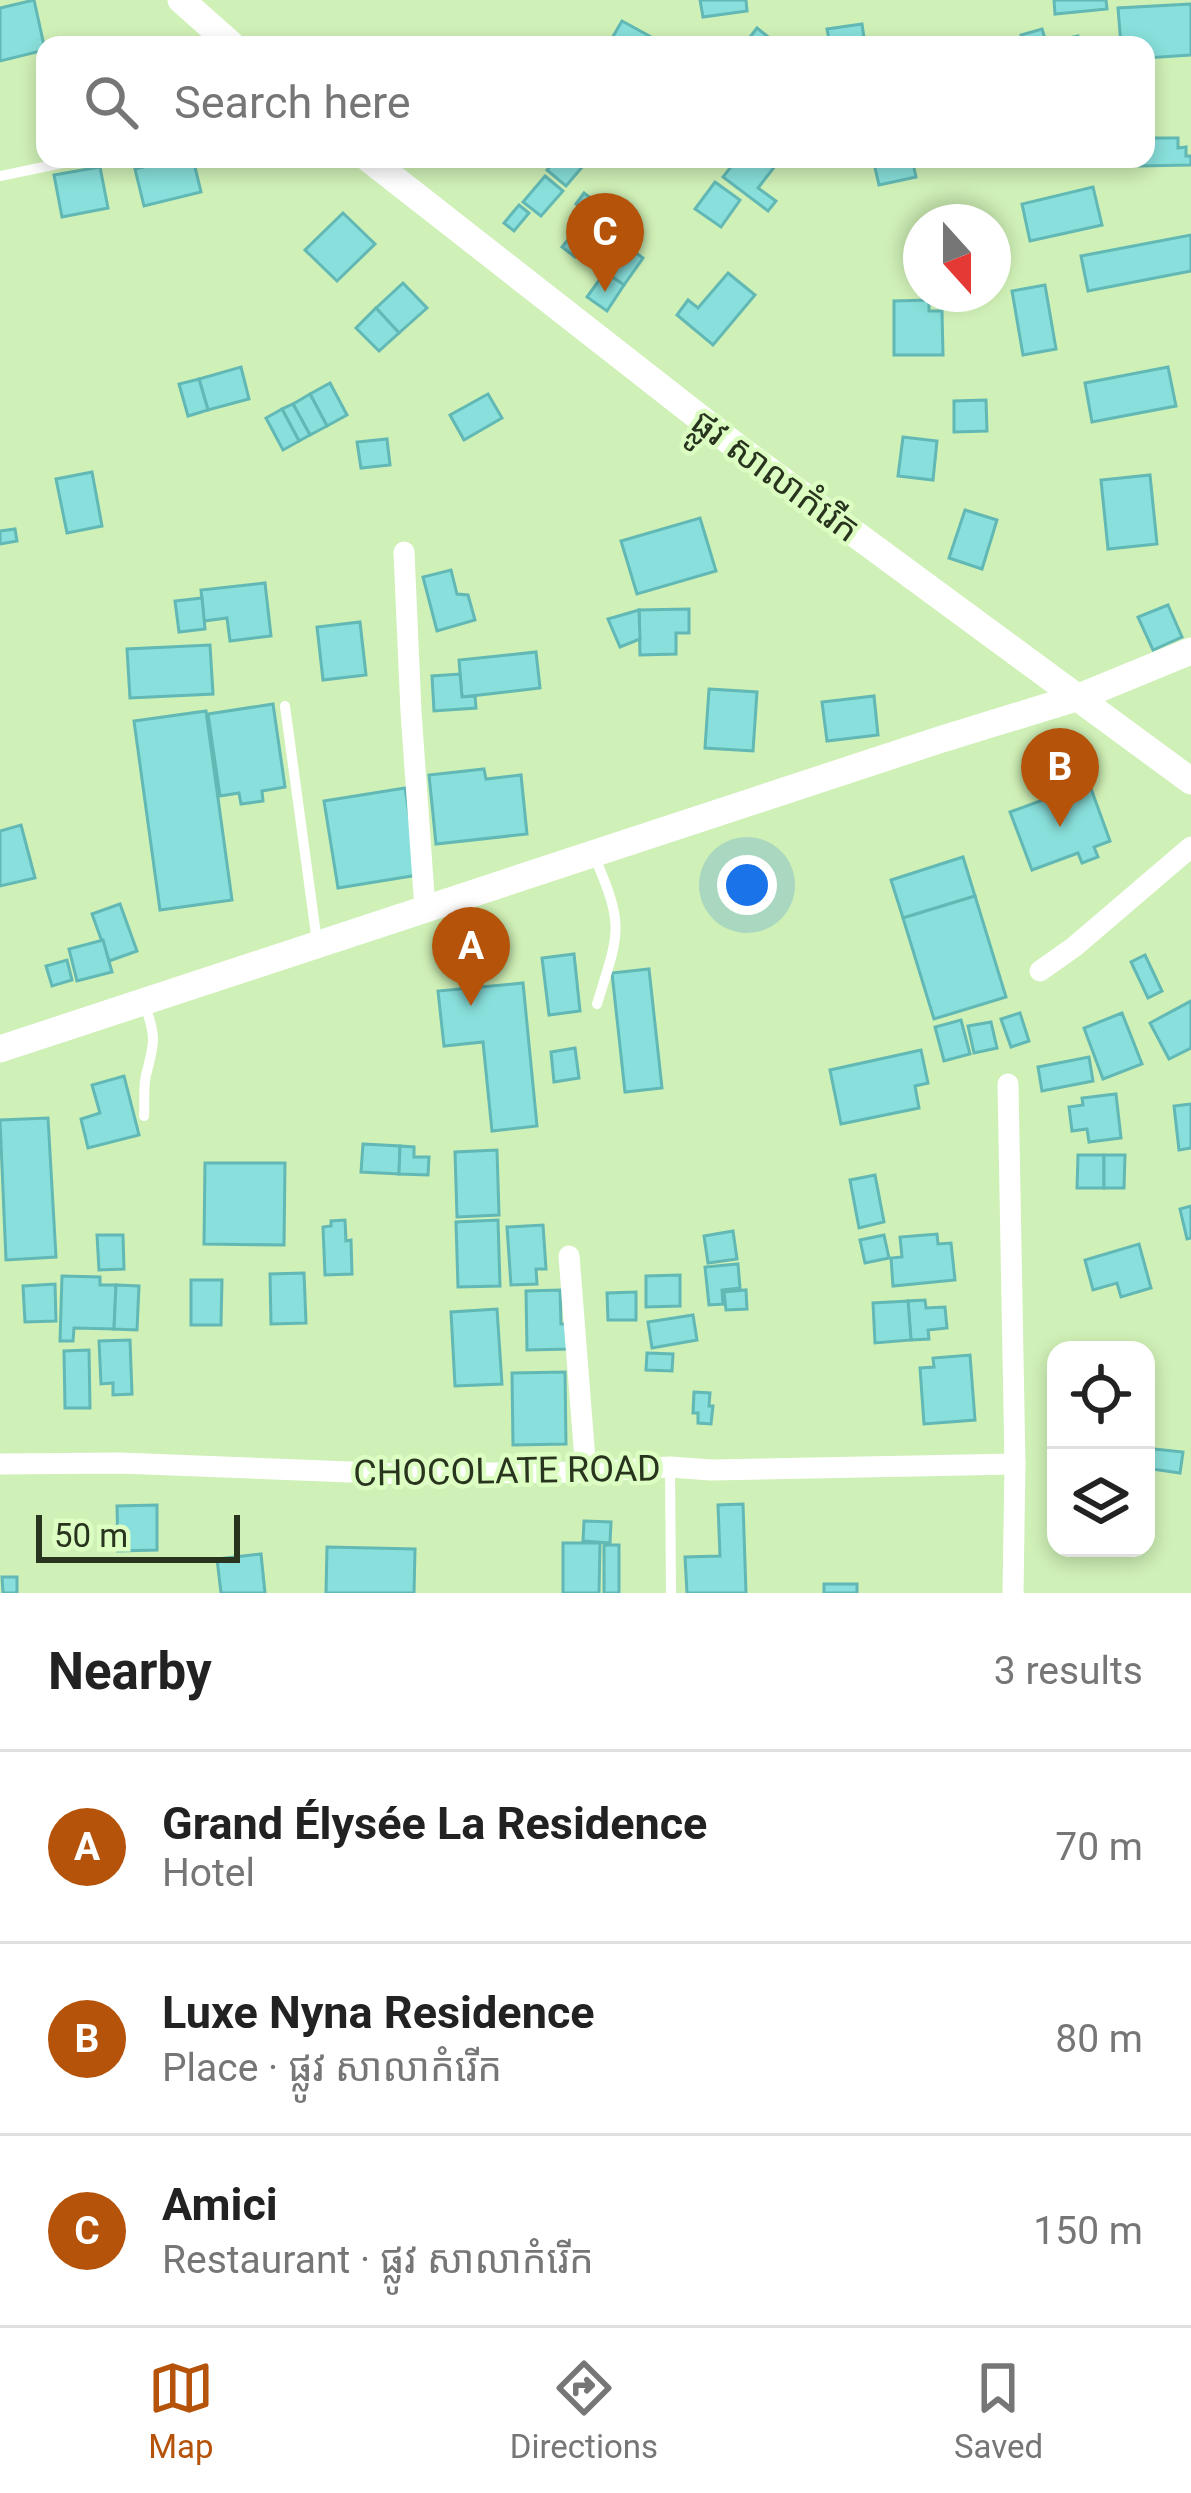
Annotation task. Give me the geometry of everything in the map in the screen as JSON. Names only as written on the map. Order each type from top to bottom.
[{"type":"street","points":[[181,0],[222,36]]},
{"type":"street","name":"ផ្លូវ សាលាកំរើក","points":[[380,168],[737,447],[1191,781]]},
{"type":"street","points":[[404,552],[425,910]]},
{"type":"street","points":[[0,1049],[1079,697],[1191,650]]},
{"type":"street","points":[[1040,970],[1074,947],[1191,847]]},
{"type":"street","points":[[1008,1084],[1015,1464],[1012,1593]]},
{"type":"street","points":[[569,1256],[586,1472]]},
{"type":"street","name":"CHOCOLATE ROAD","points":[[0,1464],[120,1463],[402,1474],[1015,1464]]},
{"type":"lane","points":[[0,176],[39,168]]},
{"type":"lane","points":[[285,706],[318,945]]},
{"type":"lane","points":[[594,855],[613,899],[617,941],[597,1004]]},
{"type":"lane","points":[[144,1003],[154,1038],[144,1116]]},
{"type":"lane","points":[[670,1467],[671,1593]]},
{"type":"building","points":[[34,0],[42,36],[36,36],[36,52],[0,61],[0,8]]},
{"type":"building","points":[[700,0],[746,0],[747,11],[703,17]]},
{"type":"building","points":[[1054,0],[1106,0],[1107,9],[1055,14]]},
{"type":"building","points":[[1191,4],[1191,55],[1155,57],[1155,36],[1120,36],[1118,8]]},
{"type":"building","points":[[622,21],[650,36],[613,36]]},
{"type":"building","points":[[862,24],[864,36],[828,36],[827,29]]},
{"type":"building","points":[[1042,29],[1044,36],[1021,36]]},
{"type":"building","points":[[1155,138],[1178,138],[1178,148],[1186,147],[1191,165],[1155,166]]},
{"type":"building","points":[[100,168],[108,208],[62,217],[54,175]]},
{"type":"building","points":[[195,168],[201,192],[144,206],[135,169]]},
{"type":"building","points":[[549,168],[581,168],[566,186]]},
{"type":"building","points":[[730,168],[773,168],[758,188],[776,201],[768,211],[723,177]]},
{"type":"building","points":[[875,168],[914,168],[916,177],[879,185]]},
{"type":"building","points":[[545,176],[563,191],[541,216],[523,202]]},
{"type":"building","points":[[715,182],[740,200],[721,227],[695,209]]},
{"type":"building","points":[[1093,187],[1102,225],[1030,241],[1022,204]]},
{"type":"building","points":[[584,193],[598,204],[603,198],[616,208],[575,257],[562,247],[589,214],[576,204]]},
{"type":"building","points":[[519,205],[529,213],[514,231],[504,223]]},
{"type":"building","points":[[615,210],[633,221],[600,271],[582,260]]},
{"type":"building","points":[[343,213],[375,244],[337,281],[305,250]]},
{"type":"building","points":[[1191,235],[1191,271],[1088,291],[1081,256]]},
{"type":"building","points":[[624,244],[643,258],[624,285],[605,272]]},
{"type":"building","points":[[605,272],[624,285],[607,311],[587,297]]},
{"type":"building","points":[[728,273],[755,295],[713,345],[677,315],[688,300],[698,308]]},
{"type":"building","points":[[403,283],[427,308],[399,333],[376,308]]},
{"type":"building","points":[[1045,285],[1056,349],[1023,355],[1012,291]]},
{"type":"building","points":[[894,301],[903,301],[903,312],[942,312],[943,355],[894,355]]},
{"type":"building","points":[[376,308],[399,333],[379,351],[356,328]]},
{"type":"building","points":[[241,367],[249,399],[208,410],[199,379]]},
{"type":"building","points":[[1168,367],[1176,406],[1092,422],[1085,383]]},
{"type":"building","points":[[199,379],[208,410],[188,416],[179,384]]},
{"type":"building","points":[[330,383],[347,415],[327,426],[310,394]]},
{"type":"building","points":[[310,394],[327,426],[310,435],[293,404]]},
{"type":"building","points":[[488,394],[502,418],[464,440],[450,415]]},
{"type":"building","points":[[986,400],[987,431],[954,432],[954,401]]},
{"type":"building","points":[[293,404],[310,435],[299,441],[282,409]]},
{"type":"building","points":[[282,409],[299,441],[283,450],[266,418]]},
{"type":"building","points":[[903,437],[937,441],[933,480],[898,476]]},
{"type":"building","points":[[387,439],[390,465],[361,468],[357,442]]},
{"type":"building","points":[[92,472],[102,526],[67,533],[56,479]]},
{"type":"building","points":[[1150,475],[1157,544],[1108,549],[1101,480]]},
{"type":"building","points":[[965,510],[997,520],[982,569],[949,558]]},
{"type":"building","points":[[700,518],[716,571],[637,594],[621,541]]},
{"type":"building","points":[[15,529],[17,541],[0,544],[0,531]]},
{"type":"building","points":[[451,570],[457,594],[468,595],[475,620],[437,631],[423,577]]},
{"type":"building","points":[[265,583],[271,636],[230,641],[227,618],[204,621],[201,590]]},
{"type":"building","points":[[202,598],[205,629],[179,632],[175,601]]},
{"type":"building","points":[[1168,605],[1182,637],[1153,650],[1138,617]]},
{"type":"building","points":[[689,609],[689,633],[676,633],[676,654],[640,655],[639,610]]},
{"type":"building","points":[[639,610],[640,639],[620,647],[608,619]]},
{"type":"building","points":[[360,622],[366,675],[323,680],[317,627]]},
{"type":"building","points":[[210,645],[213,694],[130,698],[127,649]]},
{"type":"building","points":[[536,652],[540,688],[462,697],[459,660]]},
{"type":"building","points":[[460,674],[462,697],[475,696],[476,708],[434,711],[432,676]]},
{"type":"building","points":[[709,689],[757,692],[753,751],[705,748]]},
{"type":"building","points":[[874,696],[878,735],[827,741],[822,702]]},
{"type":"building","points":[[273,704],[285,787],[262,791],[263,801],[241,804],[239,793],[220,796],[208,714]]},
{"type":"building","points":[[206,711],[232,900],[160,910],[134,721]]},
{"type":"building","points":[[484,769],[486,779],[521,775],[527,834],[436,844],[429,775]]},
{"type":"building","points":[[1089,783],[1110,841],[1094,847],[1098,857],[1082,863],[1078,853],[1032,870],[1010,812]]},
{"type":"building","points":[[405,788],[418,875],[338,888],[324,801]]},
{"type":"building","points":[[21,825],[35,878],[0,886],[0,831]]},
{"type":"building","points":[[963,857],[975,896],[903,918],[891,880]]},
{"type":"building","points":[[975,896],[1006,997],[934,1019],[903,918]]},
{"type":"building","points":[[120,904],[137,951],[109,961],[92,914]]},
{"type":"building","points":[[103,940],[112,972],[77,981],[69,949]]},
{"type":"building","points":[[574,954],[580,1011],[549,1015],[542,958]]},
{"type":"building","points":[[1145,955],[1162,991],[1148,998],[1131,962]]},
{"type":"building","points":[[67,960],[72,980],[52,986],[46,966]]},
{"type":"building","points":[[649,969],[662,1088],[625,1092],[612,973]]},
{"type":"building","points":[[523,983],[537,1126],[492,1131],[483,1042],[444,1046],[438,991]]},
{"type":"building","points":[[1191,1001],[1191,1048],[1169,1059],[1150,1023]]},
{"type":"building","points":[[1020,1013],[1029,1041],[1011,1047],[1001,1019]]},
{"type":"building","points":[[1122,1013],[1142,1064],[1103,1079],[1084,1028]]},
{"type":"building","points":[[961,1020],[970,1054],[944,1061],[935,1027]]},
{"type":"building","points":[[991,1022],[997,1048],[974,1053],[968,1026]]},
{"type":"building","points":[[575,1048],[579,1078],[554,1082],[551,1052]]},
{"type":"building","points":[[921,1050],[928,1083],[915,1086],[919,1108],[841,1124],[830,1070]]},
{"type":"building","points":[[1089,1057],[1093,1081],[1042,1091],[1038,1067]]},
{"type":"building","points":[[124,1076],[139,1135],[88,1148],[81,1119],[100,1113],[92,1085]]},
{"type":"building","points":[[1116,1094],[1121,1138],[1089,1142],[1087,1129],[1072,1131],[1069,1107],[1083,1105],[1082,1098]]},
{"type":"building","points":[[1191,1104],[1191,1148],[1179,1150],[1174,1106]]},
{"type":"building","points":[[48,1118],[56,1257],[6,1260],[0,1120]]},
{"type":"building","points":[[363,1144],[400,1146],[399,1174],[361,1172]]},
{"type":"building","points":[[400,1146],[414,1147],[414,1157],[429,1157],[428,1175],[399,1174]]},
{"type":"building","points":[[497,1150],[499,1215],[457,1217],[455,1152]]},
{"type":"building","points":[[1078,1155],[1104,1155],[1104,1188],[1077,1188]]},
{"type":"building","points":[[1104,1155],[1125,1155],[1124,1188],[1104,1188]]},
{"type":"building","points":[[205,1163],[285,1163],[284,1245],[204,1244]]},
{"type":"building","points":[[875,1175],[884,1222],[859,1228],[850,1180]]},
{"type":"building","points":[[1191,1206],[1191,1238],[1187,1239],[1180,1209]]},
{"type":"building","points":[[345,1220],[352,1274],[325,1275],[323,1227]]},
{"type":"building","points":[[498,1220],[500,1286],[458,1287],[456,1222]]},
{"type":"building","points":[[543,1225],[546,1269],[536,1269],[537,1284],[511,1285],[507,1227]]},
{"type":"building","points":[[733,1231],[737,1259],[708,1263],[704,1236]]},
{"type":"building","points":[[937,1234],[938,1244],[951,1243],[955,1280],[893,1286],[891,1258],[902,1257],[900,1237]]},
{"type":"building","points":[[97,1235],[123,1235],[124,1269],[99,1270]]},
{"type":"building","points":[[884,1235],[889,1258],[865,1263],[860,1240]]},
{"type":"building","points":[[1139,1244],[1151,1288],[1121,1297],[1117,1283],[1093,1290],[1085,1260]]},
{"type":"building","points":[[738,1264],[740,1288],[722,1290],[723,1304],[709,1305],[705,1267]]},
{"type":"building","points":[[304,1273],[306,1323],[271,1324],[270,1274]]},
{"type":"building","points":[[680,1275],[680,1306],[646,1307],[646,1276]]},
{"type":"building","points":[[62,1276],[100,1277],[100,1285],[116,1285],[114,1329],[74,1328],[73,1341],[60,1341]]},
{"type":"building","points":[[191,1280],[222,1280],[221,1325],[191,1325]]},
{"type":"building","points":[[55,1284],[56,1321],[25,1322],[23,1286]]},
{"type":"building","points":[[116,1285],[139,1286],[137,1330],[114,1329]]},
{"type":"building","points":[[560,1290],[561,1324],[570,1324],[571,1349],[527,1350],[526,1291]]},
{"type":"building","points":[[746,1290],[747,1309],[726,1310],[724,1292]]},
{"type":"building","points":[[636,1292],[636,1320],[608,1320],[607,1293]]},
{"type":"building","points":[[925,1300],[926,1308],[945,1307],[947,1328],[928,1330],[929,1339],[911,1340],[908,1301]]},
{"type":"building","points":[[908,1301],[911,1340],[875,1343],[873,1303]]},
{"type":"building","points":[[497,1309],[502,1384],[455,1386],[451,1312]]},
{"type":"building","points":[[693,1315],[697,1340],[652,1348],[648,1322]]},
{"type":"building","points":[[130,1340],[132,1394],[113,1395],[113,1383],[101,1384],[99,1341]]},
{"type":"building","points":[[89,1350],[90,1408],[65,1408],[64,1351]]},
{"type":"building","points":[[647,1353],[673,1354],[672,1371],[646,1370]]},
{"type":"building","points":[[970,1355],[975,1420],[924,1424],[920,1368],[934,1367],[933,1358]]},
{"type":"building","points":[[565,1372],[566,1444],[513,1445],[512,1373]]},
{"type":"building","points":[[694,1392],[710,1393],[711,1424],[698,1423],[698,1413],[693,1413]]},
{"type":"building","points":[[1155,1449],[1183,1452],[1180,1473],[1155,1469]]},
{"type":"building","points":[[743,1504],[746,1593],[687,1593],[685,1557],[720,1556],[718,1505]]},
{"type":"building","points":[[157,1505],[157,1550],[118,1551],[117,1506]]},
{"type":"building","points":[[584,1521],[611,1522],[610,1543],[583,1541]]},
{"type":"building","points":[[563,1543],[600,1543],[599,1593],[563,1593]]},
{"type":"building","points":[[604,1545],[619,1545],[619,1593],[604,1593]]},
{"type":"building","points":[[327,1547],[415,1549],[414,1593],[326,1593]]},
{"type":"building","points":[[261,1554],[265,1593],[221,1593],[217,1559]]},
{"type":"building","points":[[2,1577],[17,1577],[17,1593],[3,1593]]},
{"type":"building","points":[[824,1584],[857,1584],[857,1593],[824,1593]]},
{"type":"place","name":"Amici","points":[[605,292]]},
{"type":"place","name":"Luxe Nyna Residence","points":[[1060,827]]},
{"type":"place","name":"Grand Élysée La Residence","points":[[471,1006]]}]
